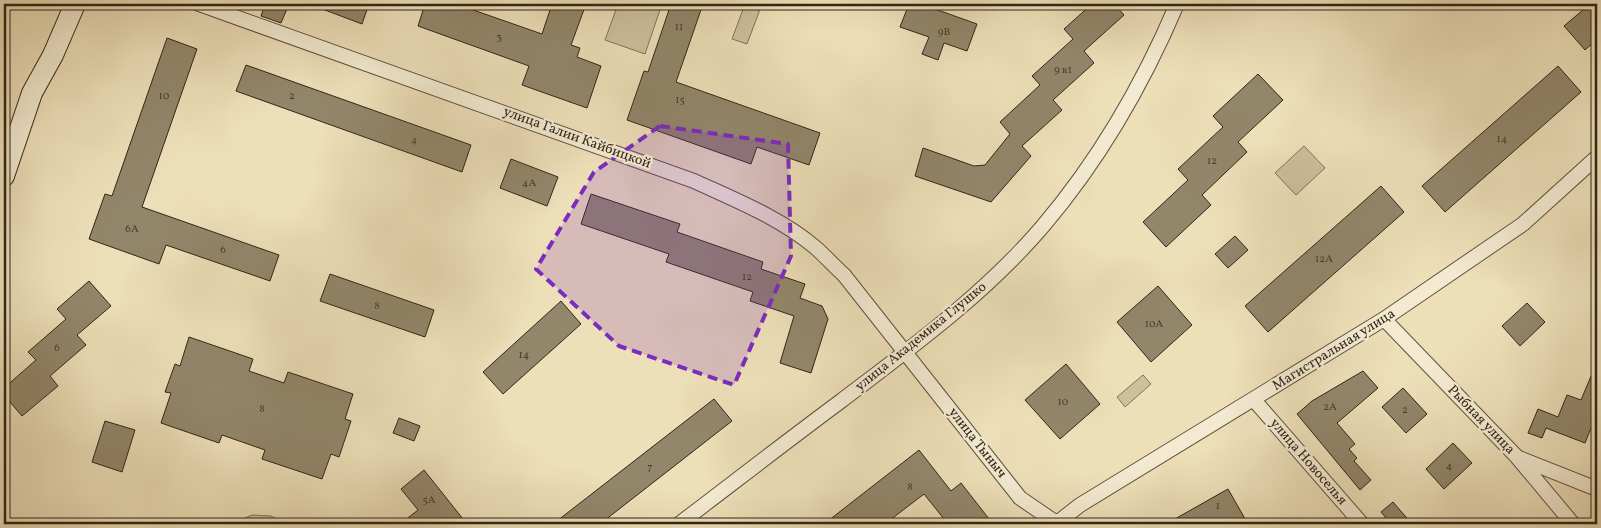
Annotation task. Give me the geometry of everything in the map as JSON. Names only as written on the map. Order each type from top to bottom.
[{"type":"main road","points":[[4,176],[32,93],[43,52],[61,4]]},
{"type":"main road","points":[[32,93],[53,55],[75,4]]},
{"type":"street","name":"улица Галии Кайбицкой","points":[[199,4],[685,177],[757,211],[807,242],[844,275],[905,352]]},
{"type":"street","name":"улица Академика Глушко","points":[[679,524],[937,327],[999,273],[1043,226],[1084,174],[1120,121],[1150,64],[1177,4]]},
{"type":"street","name":"Магистральная улица","points":[[1057,524],[1080,505],[1384,319],[1523,224],[1596,162]]},
{"type":"street","name":"Рыбная улица","points":[[1384,319],[1517,457],[1573,524]]},
{"type":"street","name":"улица Тыныч","points":[[905,352],[1020,498],[1057,524]]},
{"type":"street","name":"улица Новоселья","points":[[1254,400],[1362,524]]},
{"type":"street","points":[[1517,457],[1597,489]]},
{"type":"highlighted area","points":[[660,126],[788,144],[791,256],[734,385],[619,346],[536,269],[594,172]]},
{"type":"shaded area","points":[[618,4],[662,4],[645,54],[605,40]]},
{"type":"shaded area","points":[[745,4],[762,4],[747,44],[732,39]]},
{"type":"shaded area","points":[[1304,146],[1325,168],[1296,195],[1275,173]]},
{"type":"shaded area","points":[[1143,375],[1151,384],[1125,407],[1117,397]]},
{"type":"shaded area","points":[[252,515],[271,516],[287,524],[231,524]]},
{"type":"building","points":[[265,4],[289,4],[281,23],[261,16]]},
{"type":"building","points":[[309,4],[369,4],[362,24]]},
{"type":"building","points":[[425,4],[456,4],[542,34],[552,4],[586,4],[571,45],[580,48],[577,57],[601,66],[587,108],[522,85],[529,66],[418,26]]},
{"type":"building","points":[[671,4],[703,4],[676,82],[820,133],[809,165],[757,147],[751,164],[627,120],[644,71],[648,72]]},
{"type":"building","points":[[909,4],[921,4],[977,24],[967,51],[944,43],[938,60],[922,54],[929,37],[900,27]]},
{"type":"building","points":[[1092,4],[1114,4],[1124,15],[1084,51],[1094,63],[1053,100],[1062,110],[1022,146],[1031,156],[991,202],[915,176],[923,148],[974,166],[985,165],[1010,134],[1000,122],[1040,85],[1032,76],[1073,39],[1064,29]]},
{"type":"building","points":[[1590,4],[1597,4],[1597,39],[1585,50],[1564,26]]},
{"type":"building","points":[[167,38],[197,49],[142,207],[279,255],[270,281],[166,245],[159,264],[89,239],[105,194],[112,196]]},
{"type":"building","points":[[246,65],[471,145],[462,172],[236,91]]},
{"type":"building","points":[[1558,66],[1581,92],[1445,212],[1422,186]]},
{"type":"building","points":[[1258,74],[1283,100],[1238,142],[1247,152],[1202,195],[1211,205],[1166,247],[1143,222],[1188,180],[1178,169],[1223,127],[1213,116]]},
{"type":"building","points":[[511,159],[558,177],[547,206],[500,188]]},
{"type":"building","points":[[1381,186],[1404,212],[1268,332],[1245,306]]},
{"type":"building","points":[[591,194],[680,224],[677,232],[763,262],[761,269],[805,284],[800,298],[822,306],[828,319],[811,373],[780,363],[794,316],[750,301],[753,292],[666,262],[669,254],[581,224]]},
{"type":"building","points":[[1235,236],[1248,250],[1228,268],[1215,254]]},
{"type":"building","points":[[330,274],[434,310],[425,337],[320,301]]},
{"type":"building","points":[[89,281],[111,306],[77,335],[86,345],[50,376],[58,386],[22,416],[4,395],[4,388],[36,360],[28,352],[66,319],[57,309]]},
{"type":"building","points":[[1158,286],[1192,325],[1151,362],[1117,322]]},
{"type":"building","points":[[561,301],[581,324],[503,394],[483,372]]},
{"type":"building","points":[[1527,303],[1545,322],[1520,346],[1502,326]]},
{"type":"building","points":[[189,337],[253,359],[249,371],[284,383],[288,372],[353,394],[345,419],[351,421],[339,457],[331,454],[322,479],[262,459],[265,450],[222,435],[219,443],[161,423],[171,393],[165,392],[175,364],[180,366]]},
{"type":"building","points":[[1597,362],[1597,413],[1585,443],[1546,428],[1542,438],[1528,433],[1538,409],[1558,417],[1567,395],[1581,400]]},
{"type":"building","points":[[1066,364],[1100,404],[1060,439],[1025,400]]},
{"type":"building","points":[[1363,371],[1378,388],[1337,423],[1355,444],[1349,449],[1357,458],[1354,461],[1371,480],[1360,490],[1297,414],[1312,401]]},
{"type":"building","points":[[1403,388],[1427,414],[1406,433],[1382,407]]},
{"type":"building","points":[[714,399],[732,421],[600,524],[553,524]]},
{"type":"building","points":[[399,418],[420,426],[414,441],[393,433]]},
{"type":"building","points":[[105,421],[135,430],[122,472],[92,462]]},
{"type":"building","points":[[1453,443],[1472,463],[1444,489],[1426,469]]},
{"type":"building","points":[[919,450],[951,491],[961,483],[993,524],[948,524],[924,494],[885,524],[824,524]]},
{"type":"building","points":[[424,470],[467,524],[400,524],[418,510],[401,489]]},
{"type":"building","points":[[1228,489],[1248,524],[1166,524]]},
{"type":"building","points":[[1393,502],[1412,524],[1391,524],[1381,512]]}]
